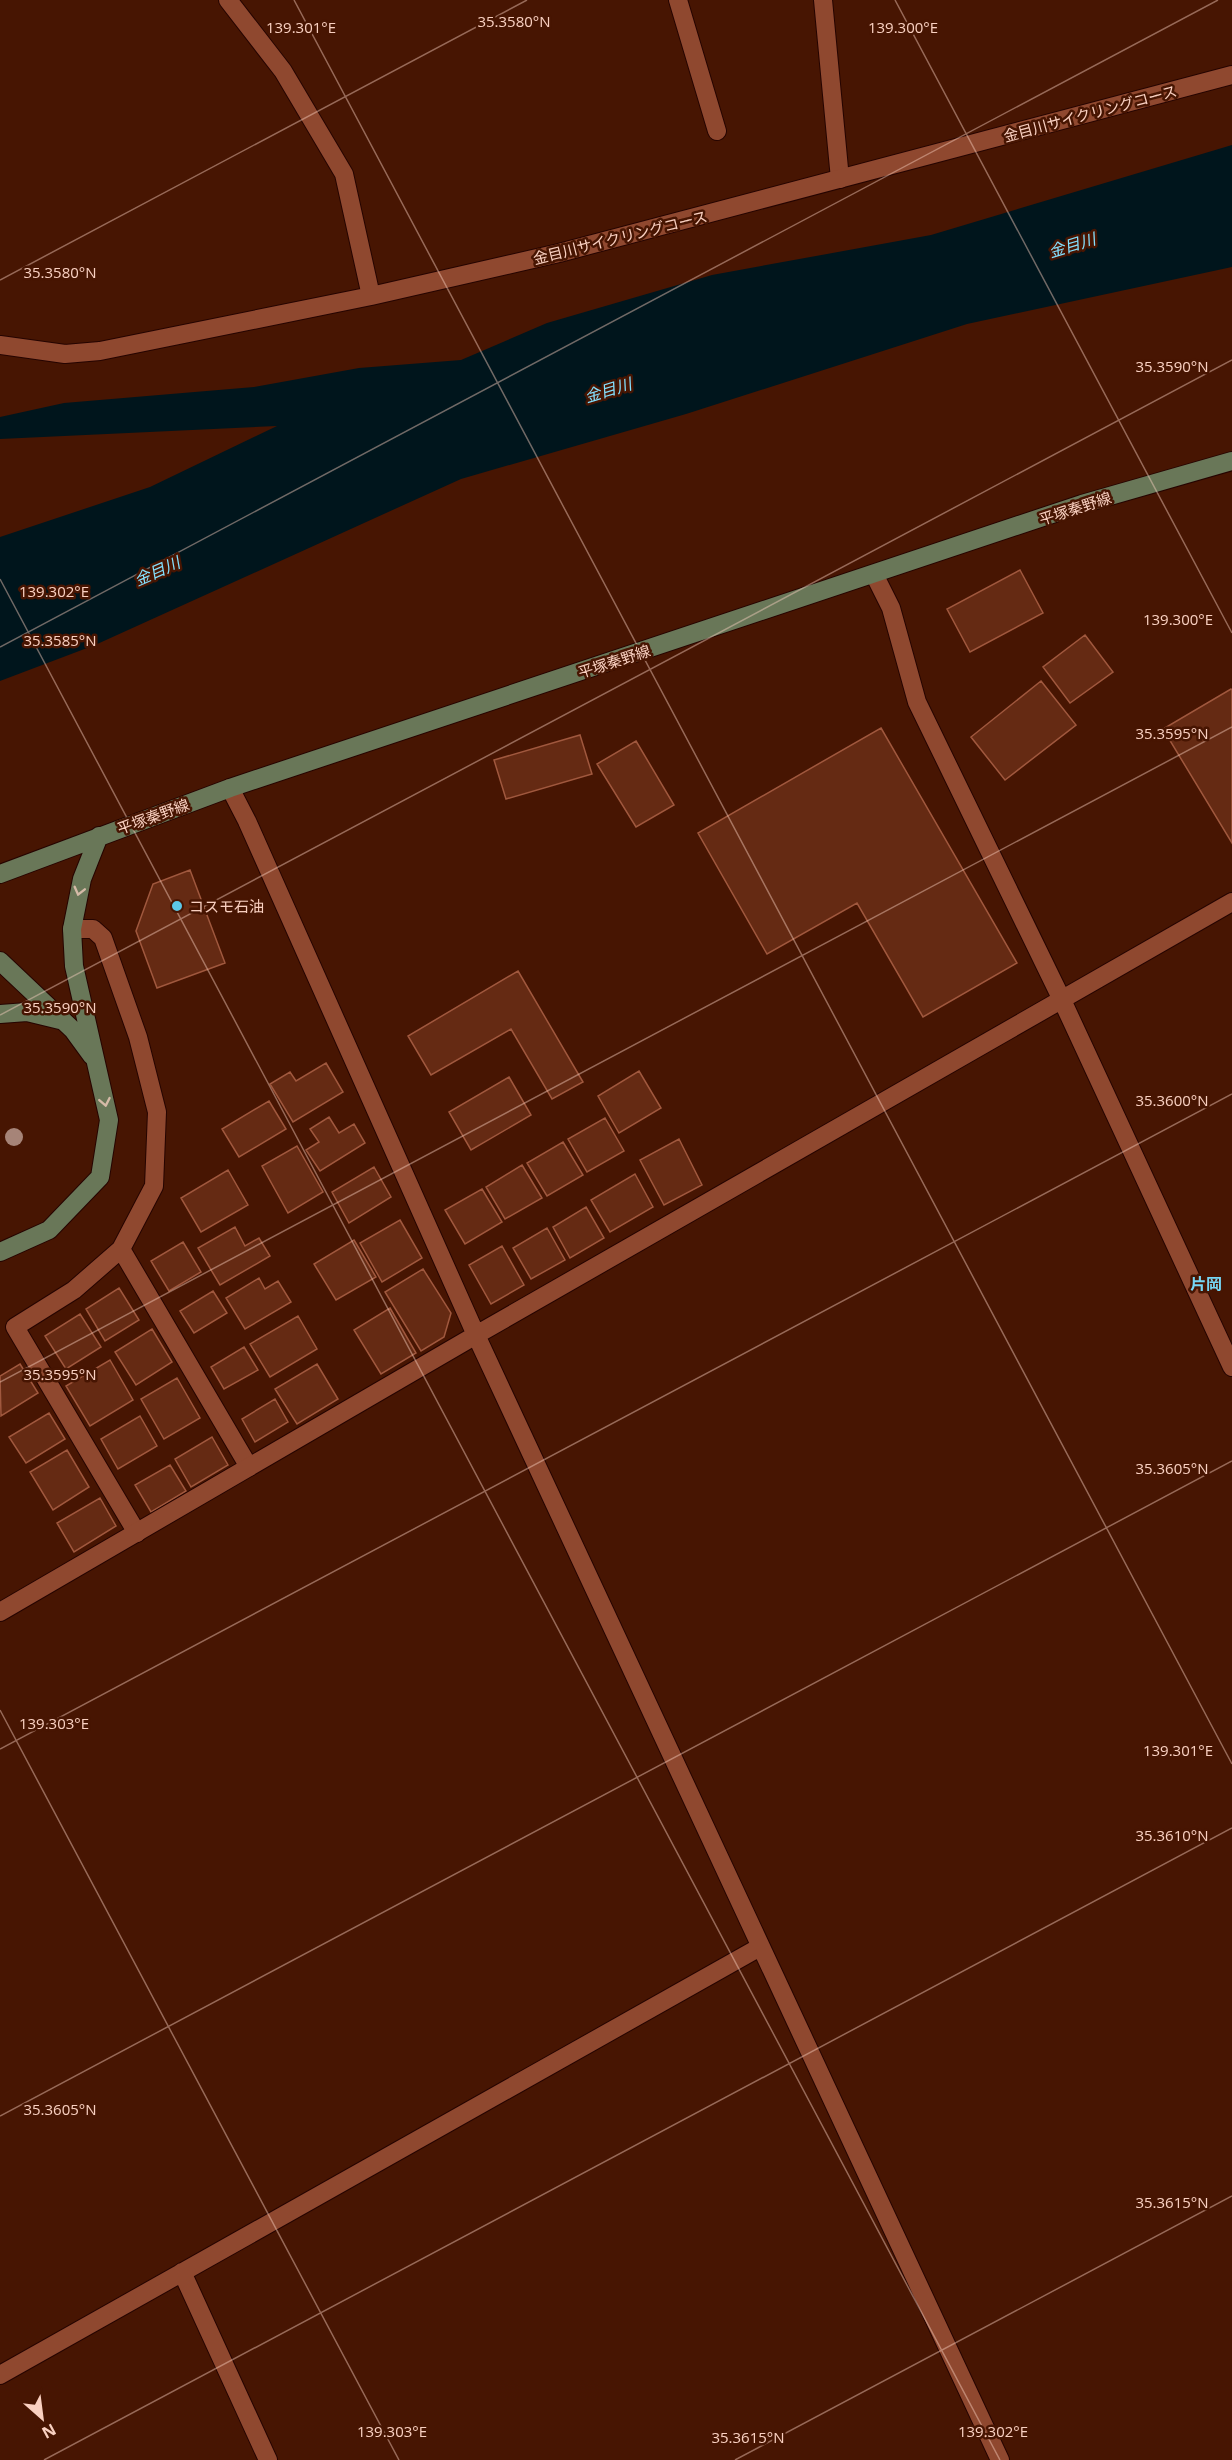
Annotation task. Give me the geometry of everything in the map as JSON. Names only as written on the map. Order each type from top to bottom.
[{"type":"main road","name":"平塚秦野線","points":[[0,874],[230,788],[1083,504],[1232,461]]},
{"type":"main road","points":[[0,1252],[49,1230],[100,1177],[109,1120],[74,966],[72,929],[82,879],[99,836]]},
{"type":"main road","points":[[0,961],[73,1029],[98,1064]]},
{"type":"main road","points":[[0,1014],[27,1012],[61,1020]]},
{"type":"street","points":[[228,0],[283,71],[344,174],[371,296]]},
{"type":"street","points":[[678,0],[717,131]]},
{"type":"street","points":[[823,0],[840,179]]},
{"type":"street","name":"金目川サイクリングコース","points":[[0,345],[65,354],[100,351],[371,296],[559,253],[1232,75]]},
{"type":"street","points":[[874,574],[891,608],[917,702],[1062,999],[1232,1367]]},
{"type":"street","points":[[230,788],[248,821],[476,1335],[1000,2460]]},
{"type":"street","points":[[0,1612],[476,1335],[1232,902]]},
{"type":"street","points":[[72,929],[93,929],[103,938],[138,1037],[157,1112],[154,1186],[121,1249],[74,1290],[15,1328],[137,1533]]},
{"type":"street","points":[[121,1249],[249,1467]]},
{"type":"street","points":[[0,2375],[760,1947]]},
{"type":"street","points":[[182,2272],[268,2460]]},
{"type":"water","name":"金目川","points":[[1232,145],[1232,267],[967,324],[686,414],[461,479],[95,645],[0,681],[0,537],[150,487],[277,426],[0,439],[0,417],[64,403],[254,387],[359,368],[461,360],[547,323],[712,275],[931,235]]},
{"type":"building","points":[[1020,570],[1043,613],[970,652],[947,609]]},
{"type":"building","points":[[1085,635],[1113,672],[1070,703],[1043,667]]},
{"type":"building","points":[[1041,681],[1076,725],[1005,780],[971,737]]},
{"type":"building","points":[[1232,690],[1232,843],[1163,729]]},
{"type":"building","points":[[881,728],[1017,963],[923,1017],[857,903],[767,954],[698,833]]},
{"type":"building","points":[[580,735],[592,774],[506,799],[494,760]]},
{"type":"building","points":[[636,741],[674,805],[636,827],[597,764]]},
{"type":"building","points":[[190,870],[225,963],[157,988],[136,931],[153,884]]},
{"type":"building","points":[[518,971],[583,1082],[552,1099],[511,1029],[431,1075],[408,1036]]},
{"type":"building","points":[[326,1063],[343,1092],[293,1122],[270,1084],[290,1072],[296,1081]]},
{"type":"building","points":[[639,1071],[661,1108],[619,1133],[598,1096]]},
{"type":"building","points":[[509,1077],[531,1115],[471,1150],[449,1112]]},
{"type":"building","points":[[269,1101],[286,1129],[239,1157],[222,1129]]},
{"type":"building","points":[[329,1117],[339,1133],[354,1124],[365,1143],[320,1171],[306,1150],[319,1142],[310,1129]]},
{"type":"building","points":[[605,1118],[624,1151],[587,1172],[568,1139]]},
{"type":"building","points":[[679,1139],[702,1185],[664,1205],[640,1160]]},
{"type":"building","points":[[563,1142],[583,1175],[547,1196],[527,1163]]},
{"type":"building","points":[[297,1146],[323,1192],[288,1213],[262,1166]]},
{"type":"building","points":[[522,1165],[542,1198],[505,1219],[486,1187]]},
{"type":"building","points":[[374,1167],[391,1197],[349,1223],[332,1192]]},
{"type":"building","points":[[228,1170],[248,1205],[201,1232],[181,1198]]},
{"type":"building","points":[[635,1174],[653,1207],[610,1232],[591,1200]]},
{"type":"building","points":[[482,1189],[502,1222],[465,1244],[445,1210]]},
{"type":"building","points":[[586,1207],[604,1238],[570,1258],[553,1227]]},
{"type":"building","points":[[400,1220],[422,1258],[382,1282],[360,1243]]},
{"type":"building","points":[[235,1227],[245,1246],[259,1238],[270,1256],[220,1285],[198,1248]]},
{"type":"building","points":[[547,1228],[565,1260],[531,1279],[513,1248]]},
{"type":"building","points":[[354,1240],[376,1277],[336,1300],[314,1264]]},
{"type":"building","points":[[183,1242],[201,1272],[169,1291],[151,1261]]},
{"type":"building","points":[[502,1246],[524,1285],[491,1304],[469,1265]]},
{"type":"building","points":[[423,1269],[451,1313],[444,1337],[421,1351],[385,1292]]},
{"type":"building","points":[[259,1278],[265,1289],[278,1281],[291,1302],[245,1329],[226,1298]]},
{"type":"building","points":[[119,1288],[139,1320],[105,1341],[86,1309]]},
{"type":"building","points":[[213,1291],[227,1313],[194,1333],[180,1311]]},
{"type":"building","points":[[390,1308],[416,1353],[381,1374],[354,1330]]},
{"type":"building","points":[[80,1314],[101,1347],[66,1369],[45,1336]]},
{"type":"building","points":[[298,1316],[317,1349],[270,1377],[250,1344]]},
{"type":"building","points":[[152,1329],[172,1362],[136,1385],[115,1352]]},
{"type":"building","points":[[244,1347],[258,1370],[224,1389],[211,1367]]},
{"type":"building","points":[[110,1360],[133,1400],[90,1426],[66,1386]]},
{"type":"building","points":[[20,1364],[38,1393],[1,1416],[0,1376]]},
{"type":"building","points":[[317,1364],[338,1399],[297,1424],[275,1389]]},
{"type":"building","points":[[177,1378],[200,1418],[164,1439],[141,1399]]},
{"type":"building","points":[[275,1399],[288,1422],[255,1442],[242,1419]]},
{"type":"building","points":[[49,1413],[65,1439],[26,1463],[9,1437]]},
{"type":"building","points":[[140,1416],[157,1446],[118,1469],[101,1439]]},
{"type":"building","points":[[212,1437],[228,1465],[191,1487],[175,1459]]},
{"type":"building","points":[[67,1450],[89,1487],[53,1510],[30,1472]]},
{"type":"building","points":[[170,1465],[186,1491],[151,1512],[135,1485]]},
{"type":"building","points":[[100,1498],[116,1526],[74,1552],[57,1523]]},
{"type":"place","name":"コスモ石油","points":[[177,906]]},
{"type":"district","name":"片岡","points":[[1206,1284]]}]
